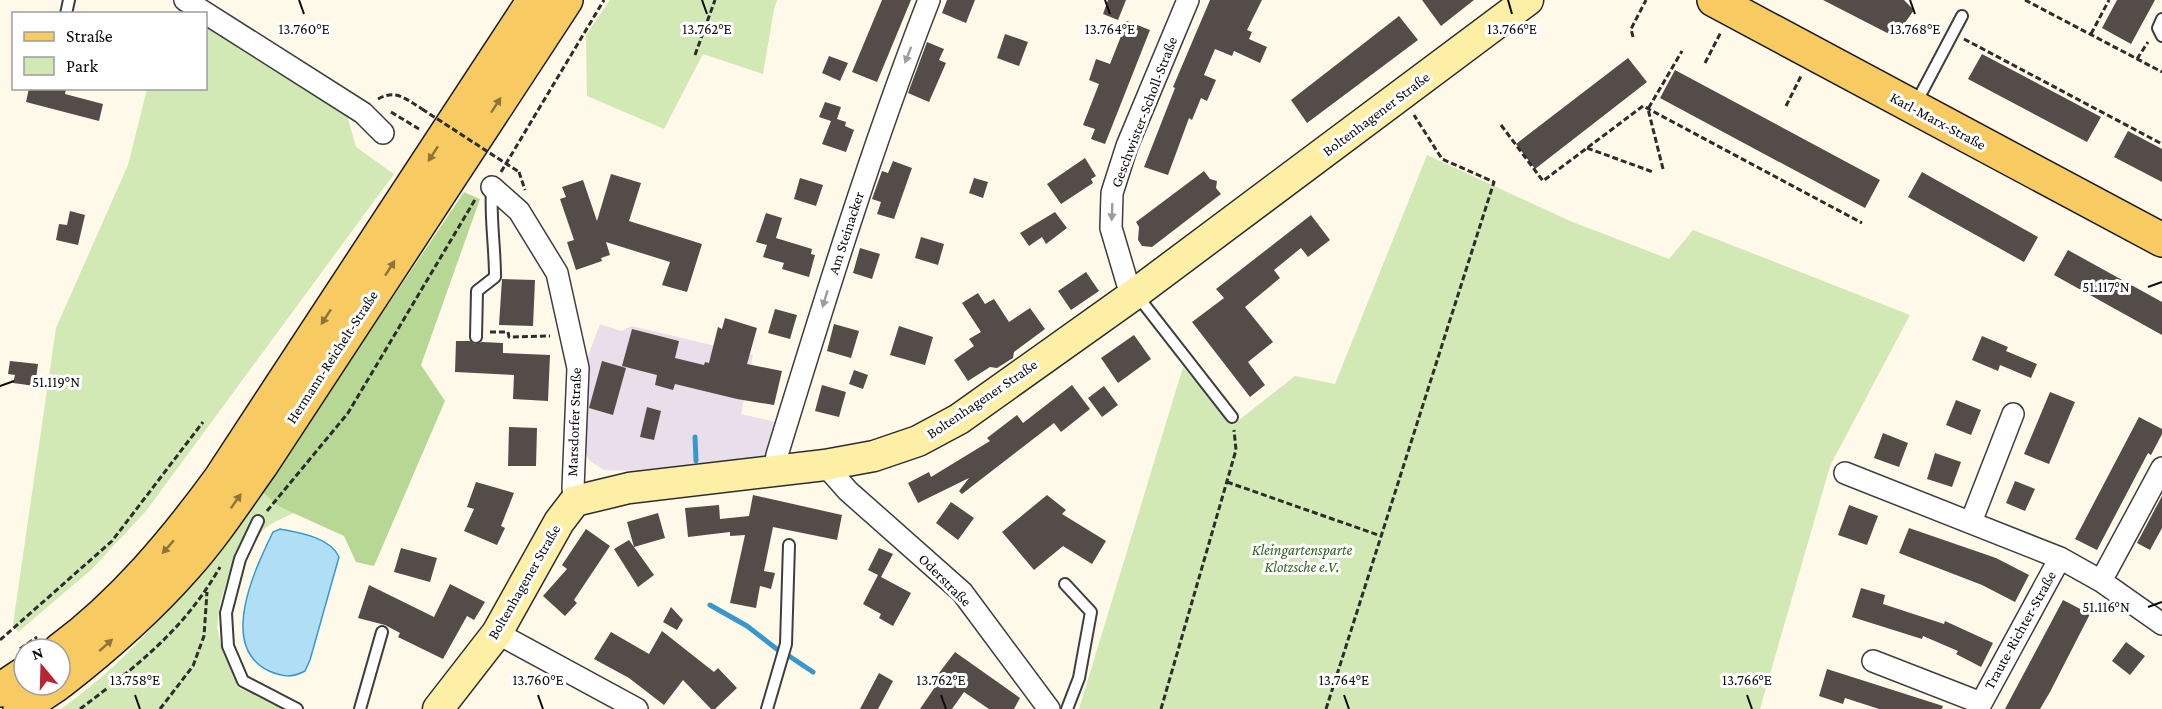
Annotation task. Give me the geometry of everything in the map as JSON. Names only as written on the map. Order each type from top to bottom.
[{"type":"main road","name":"Hermann-Reichelt-Straße","points":[[72,640],[105,611],[152,564],[201,505],[534,0]]},
{"type":"main road","name":"Hermann-Reichelt-Straße","points":[[72,672],[142,612],[186,566],[219,525],[262,464],[566,0]]},
{"type":"main road","name":"Karl-Marx-Straße","points":[[1714,0],[2162,240]]},
{"type":"main road","points":[[20,709],[38,697]]},
{"type":"street","points":[[184,0],[203,12]]},
{"type":"street","name":"Am Steinacker","points":[[774,470],[843,242],[891,99],[929,0]]},
{"type":"street","name":"Geschwister-Scholl-Straße","points":[[1136,293],[1127,282],[1111,228],[1112,193],[1127,146],[1188,0]]},
{"type":"street","name":"Boltenhagener Straße","points":[[438,709],[497,633],[559,522],[575,501],[629,488],[825,465],[874,456],[918,441],[959,419],[1136,293],[1520,3]]},
{"type":"street","points":[[207,15],[363,113],[383,133]]},
{"type":"street","name":"Marsdorfer Straße","points":[[492,187],[519,212],[557,273],[578,368],[573,478],[575,501]]},
{"type":"street","points":[[1971,522],[2013,414]]},
{"type":"street","name":"Oderstraße","points":[[825,465],[848,491],[962,592],[1049,709]]},
{"type":"street","points":[[2101,582],[2162,468]]},
{"type":"street","points":[[1845,473],[2060,558],[2101,582],[2162,624]]},
{"type":"street","name":"Traute-Richter-Straße","points":[[1873,661],[1979,706],[2060,558]]},
{"type":"street","points":[[497,633],[637,709]]},
{"type":"lane","points":[[1913,108],[1962,15]]},
{"type":"lane","points":[[476,335],[477,291],[495,277],[495,233],[490,219],[492,187]]},
{"type":"lane","points":[[1136,293],[1232,417]]},
{"type":"lane","points":[[258,521],[240,559],[226,613],[228,646],[243,681],[297,709]]},
{"type":"lane","points":[[767,709],[786,644],[789,545]]},
{"type":"lane","points":[[1065,584],[1090,612],[1079,678],[1067,709]]},
{"type":"lane","points":[[360,709],[382,632]]},
{"type":"path","points":[[258,521],[284,494],[348,413],[477,197],[492,187],[604,0]]},
{"type":"path","points":[[695,55],[715,0]]},
{"type":"path","points":[[1633,37],[1631,29],[1646,0]]},
{"type":"path","points":[[2025,0],[2162,72]]},
{"type":"path","points":[[2034,5],[2036,0]]},
{"type":"path","points":[[2091,34],[2109,0]]},
{"type":"path","points":[[2137,59],[2160,28]]},
{"type":"path","points":[[1952,32],[2162,144]]},
{"type":"path","points":[[1706,63],[1719,36]]},
{"type":"path","points":[[1663,169],[1648,109],[1682,51]]},
{"type":"path","points":[[1786,106],[1802,75]]},
{"type":"path","points":[[387,94],[398,94],[519,172],[526,192]]},
{"type":"path","points":[[375,101],[426,134]]},
{"type":"path","points":[[1326,709],[1494,182],[1442,159],[1408,106]]},
{"type":"path","points":[[1501,126],[1543,181],[1643,106],[1862,223]]},
{"type":"path","points":[[1587,148],[1653,172]]},
{"type":"path","points":[[476,335],[508,332],[509,338],[561,336]]},
{"type":"path","points":[[1161,709],[1236,450],[1232,417]]},
{"type":"path","points":[[0,640],[112,541],[203,422]]},
{"type":"path","points":[[1227,482],[1381,536]]},
{"type":"path","points":[[80,709],[173,633],[207,591],[225,560]]},
{"type":"path","points":[[160,709],[192,666],[204,636],[207,591]]},
{"type":"shaded area","points":[[600,324],[621,331],[632,326],[753,355],[741,414],[781,423],[773,455],[630,471],[604,470],[590,461],[581,448],[581,375]]},
{"type":"green space","points":[[610,0],[777,0],[763,74],[703,54],[664,129],[587,96],[586,35]]},
{"type":"green space","points":[[207,28],[346,112],[356,147],[394,174],[146,511],[91,570],[18,632],[13,624],[56,328],[128,165],[147,90],[207,90]]},
{"type":"green space","name":"Kleingartensparte Klotzsche e.V.","points":[[1427,155],[1570,221],[1669,259],[1693,230],[1910,315],[1830,466],[1760,709],[1079,709],[1183,367],[1234,424],[1295,376],[1335,384]]},
{"type":"green space","points":[[464,192],[480,199],[421,365],[445,401],[374,566],[356,562],[344,536],[280,507],[262,492]]},
{"type":"green space","points":[[262,492],[280,507],[294,513],[263,530],[254,542],[246,561],[234,558],[220,603],[217,627],[222,650],[239,688],[284,709],[61,709],[90,687],[144,636],[193,580]]},
{"type":"water","points":[[280,529],[322,540],[335,550],[339,557],[310,660],[305,671],[292,676],[269,671],[254,659],[245,644],[243,625],[245,605],[258,565],[273,532]]},
{"type":"building","points":[[882,0],[911,0],[877,82],[852,72]]},
{"type":"building","points":[[947,0],[975,0],[966,23],[942,13]]},
{"type":"building","points":[[1108,0],[1126,0],[1118,20],[1103,14]]},
{"type":"building","points":[[1210,0],[1262,0],[1247,30],[1252,32],[1249,39],[1267,47],[1260,63],[1234,51],[1232,56],[1215,49],[1204,75],[1216,80],[1207,101],[1201,98],[1192,120],[1189,118],[1168,175],[1144,167],[1175,88],[1173,87]]},
{"type":"building","points":[[1422,0],[1474,0],[1441,26]]},
{"type":"building","points":[[1823,0],[1904,0],[1914,10],[1895,37]]},
{"type":"building","points":[[2117,0],[2155,0],[2131,44],[2102,28]]},
{"type":"building","points":[[1399,16],[1418,40],[1307,123],[1291,100]]},
{"type":"building","points":[[1127,21],[1150,30],[1105,144],[1091,139],[1095,129],[1083,125],[1099,84],[1089,80],[1096,59],[1110,64]]},
{"type":"building","points":[[1005,34],[1028,42],[1019,66],[997,58]]},
{"type":"building","points":[[927,42],[944,49],[939,60],[946,63],[929,102],[908,93]]},
{"type":"building","points":[[1982,54],[2101,117],[2087,142],[1968,79]]},
{"type":"building","points":[[829,56],[848,63],[840,81],[822,73]]},
{"type":"building","points":[[1628,58],[1647,82],[1535,169],[1516,144]]},
{"type":"building","points":[[1675,70],[1880,180],[1865,208],[1660,98]]},
{"type":"building","points":[[29,90],[66,90],[65,94],[103,104],[99,121],[26,102]]},
{"type":"building","points":[[825,102],[841,107],[837,119],[846,122],[845,126],[854,130],[846,152],[822,144],[831,121],[819,117]]},
{"type":"building","points":[[2128,131],[2162,149],[2162,182],[2114,157]]},
{"type":"building","points":[[1085,158],[1096,176],[1091,179],[1093,183],[1061,204],[1047,184]]},
{"type":"building","points":[[893,161],[912,168],[894,219],[877,214],[881,202],[872,199],[882,171],[888,173]]},
{"type":"building","points":[[1204,171],[1210,179],[1217,181],[1216,188],[1221,194],[1152,247],[1142,246],[1138,240],[1139,227],[1136,222]]},
{"type":"building","points":[[1922,172],[2038,237],[2024,262],[1908,197]]},
{"type":"building","points":[[611,174],[641,183],[629,221],[702,244],[687,292],[662,285],[670,262],[606,242],[610,255],[601,258],[602,261],[576,270],[567,242],[574,240],[560,199],[566,197],[562,187],[583,180],[597,221]]},
{"type":"building","points":[[800,178],[823,185],[816,206],[794,199]]},
{"type":"building","points":[[974,178],[988,182],[983,198],[969,193]]},
{"type":"building","points":[[70,211],[85,215],[78,245],[56,240],[59,224],[67,225]]},
{"type":"building","points":[[1055,212],[1067,228],[1046,244],[1042,237],[1029,246],[1020,233]]},
{"type":"building","points":[[766,213],[782,218],[776,238],[812,249],[811,254],[815,255],[809,277],[782,269],[784,263],[763,257],[767,245],[756,242]]},
{"type":"building","points":[[1311,215],[1330,240],[1308,257],[1301,248],[1274,270],[1280,278],[1245,307],[1273,342],[1248,362],[1265,385],[1250,397],[1192,322],[1224,298],[1216,289]]},
{"type":"building","points":[[921,237],[944,244],[938,265],[915,258]]},
{"type":"building","points":[[860,248],[880,254],[872,279],[853,273]]},
{"type":"building","points":[[2068,250],[2162,302],[2162,335],[2054,275]]},
{"type":"building","points":[[1086,272],[1099,291],[1071,310],[1058,291]]},
{"type":"building","points":[[502,279],[535,280],[533,326],[499,325]]},
{"type":"building","points":[[978,293],[985,304],[994,299],[1009,322],[1030,308],[1045,329],[1014,352],[1013,358],[997,368],[990,367],[968,381],[954,360],[974,346],[969,339],[981,332],[962,303]]},
{"type":"building","points":[[775,309],[797,315],[790,339],[768,333]]},
{"type":"building","points":[[725,318],[757,328],[747,364],[782,371],[774,405],[737,399],[675,384],[673,390],[655,385],[657,375],[622,366],[632,329],[679,341],[675,358],[704,365],[705,362],[709,363],[718,327],[722,329]]},
{"type":"building","points":[[834,324],[859,331],[851,358],[827,351]]},
{"type":"building","points":[[899,326],[933,337],[925,365],[890,355]]},
{"type":"building","points":[[1134,335],[1151,359],[1118,383],[1101,358]]},
{"type":"building","points":[[1982,336],[2008,347],[2006,351],[2037,364],[2031,378],[2000,365],[1998,371],[1972,360]]},
{"type":"building","points":[[456,341],[470,341],[475,344],[503,343],[503,353],[550,355],[548,401],[513,399],[514,375],[455,372]]},
{"type":"building","points":[[10,361],[38,364],[35,386],[13,383],[15,375],[8,374]]},
{"type":"building","points":[[602,361],[626,368],[613,415],[589,408]]},
{"type":"building","points":[[854,370],[868,375],[863,389],[849,384]]},
{"type":"building","points":[[822,385],[846,392],[839,417],[815,411]]},
{"type":"building","points":[[1072,385],[1090,409],[1061,432],[1054,423],[962,494],[959,491],[969,478],[918,503],[908,483],[929,472],[931,477],[990,441],[987,438],[1017,415],[1023,423]]},
{"type":"building","points":[[1104,386],[1118,405],[1102,417],[1088,398]]},
{"type":"building","points":[[2050,392],[2075,402],[2049,464],[2024,454]]},
{"type":"building","points":[[1956,400],[1981,410],[1971,435],[1946,425]]},
{"type":"building","points":[[647,407],[661,411],[654,440],[640,437]]},
{"type":"building","points":[[2139,417],[2162,429],[2162,434],[2151,455],[2148,453],[2097,550],[2075,539]]},
{"type":"building","points":[[509,427],[537,428],[536,466],[508,466]]},
{"type":"building","points":[[1883,433],[1908,443],[1899,467],[1874,458]]},
{"type":"building","points":[[1935,453],[1961,462],[1952,487],[1927,479]]},
{"type":"building","points":[[2015,481],[2035,489],[2025,511],[2006,503]]},
{"type":"building","points":[[476,482],[514,493],[501,526],[505,528],[497,545],[464,531],[474,509],[467,507]]},
{"type":"building","points":[[753,495],[842,515],[837,540],[773,527],[764,571],[775,573],[771,589],[760,586],[756,608],[730,603],[745,535],[730,536],[730,532],[688,537],[685,508],[719,505],[720,519],[749,516]]},
{"type":"building","points":[[1047,495],[1066,510],[1062,514],[1106,541],[1092,564],[1063,546],[1034,570],[1002,532]]},
{"type":"building","points":[[2162,496],[2162,528],[2150,550],[2137,543]]},
{"type":"building","points":[[951,502],[974,518],[958,540],[936,523]]},
{"type":"building","points":[[1849,505],[1878,516],[1867,545],[1838,535]]},
{"type":"building","points":[[658,513],[665,538],[634,547],[627,522]]},
{"type":"building","points":[[1909,528],[1996,558],[2029,575],[2015,602],[1982,585],[1899,553]]},
{"type":"building","points":[[586,529],[610,546],[574,600],[577,603],[565,616],[543,596],[567,569],[562,565]]},
{"type":"building","points":[[629,540],[654,575],[638,587],[614,549]]},
{"type":"building","points":[[401,548],[437,558],[430,582],[394,572]]},
{"type":"building","points":[[879,548],[893,554],[881,577],[911,593],[893,626],[879,618],[881,614],[863,604],[878,575],[868,570]]},
{"type":"building","points":[[450,584],[485,602],[474,620],[467,616],[443,659],[398,637],[400,633],[385,625],[358,618],[369,585],[434,617]]},
{"type":"building","points":[[1861,588],[1885,595],[1883,604],[1944,624],[1945,621],[1993,643],[1981,667],[1956,654],[1958,651],[1923,636],[1922,639],[1852,617]]},
{"type":"building","points":[[2063,600],[2090,614],[2050,692],[2040,709],[2005,709]]},
{"type":"building","points":[[671,607],[683,620],[677,630],[663,622]]},
{"type":"building","points":[[662,631],[714,672],[718,668],[737,688],[715,709],[711,709],[683,680],[664,705],[629,678],[594,659],[611,632],[649,654]]},
{"type":"building","points":[[2126,642],[2145,656],[2130,675],[2112,661]]},
{"type":"building","points":[[955,652],[1020,698],[1014,709],[989,709],[964,692],[952,709],[920,709],[937,684],[933,681]]},
{"type":"building","points":[[1827,669],[1943,706],[1942,709],[1879,709],[1845,698],[1843,704],[1819,696]]},
{"type":"building","points":[[879,673],[893,681],[878,709],[860,709]]},
{"type":"waterway","points":[[695,437],[696,461]]},
{"type":"waterway","points":[[710,605],[747,626],[778,650]]},
{"type":"waterway","points":[[789,656],[813,672]]}]
